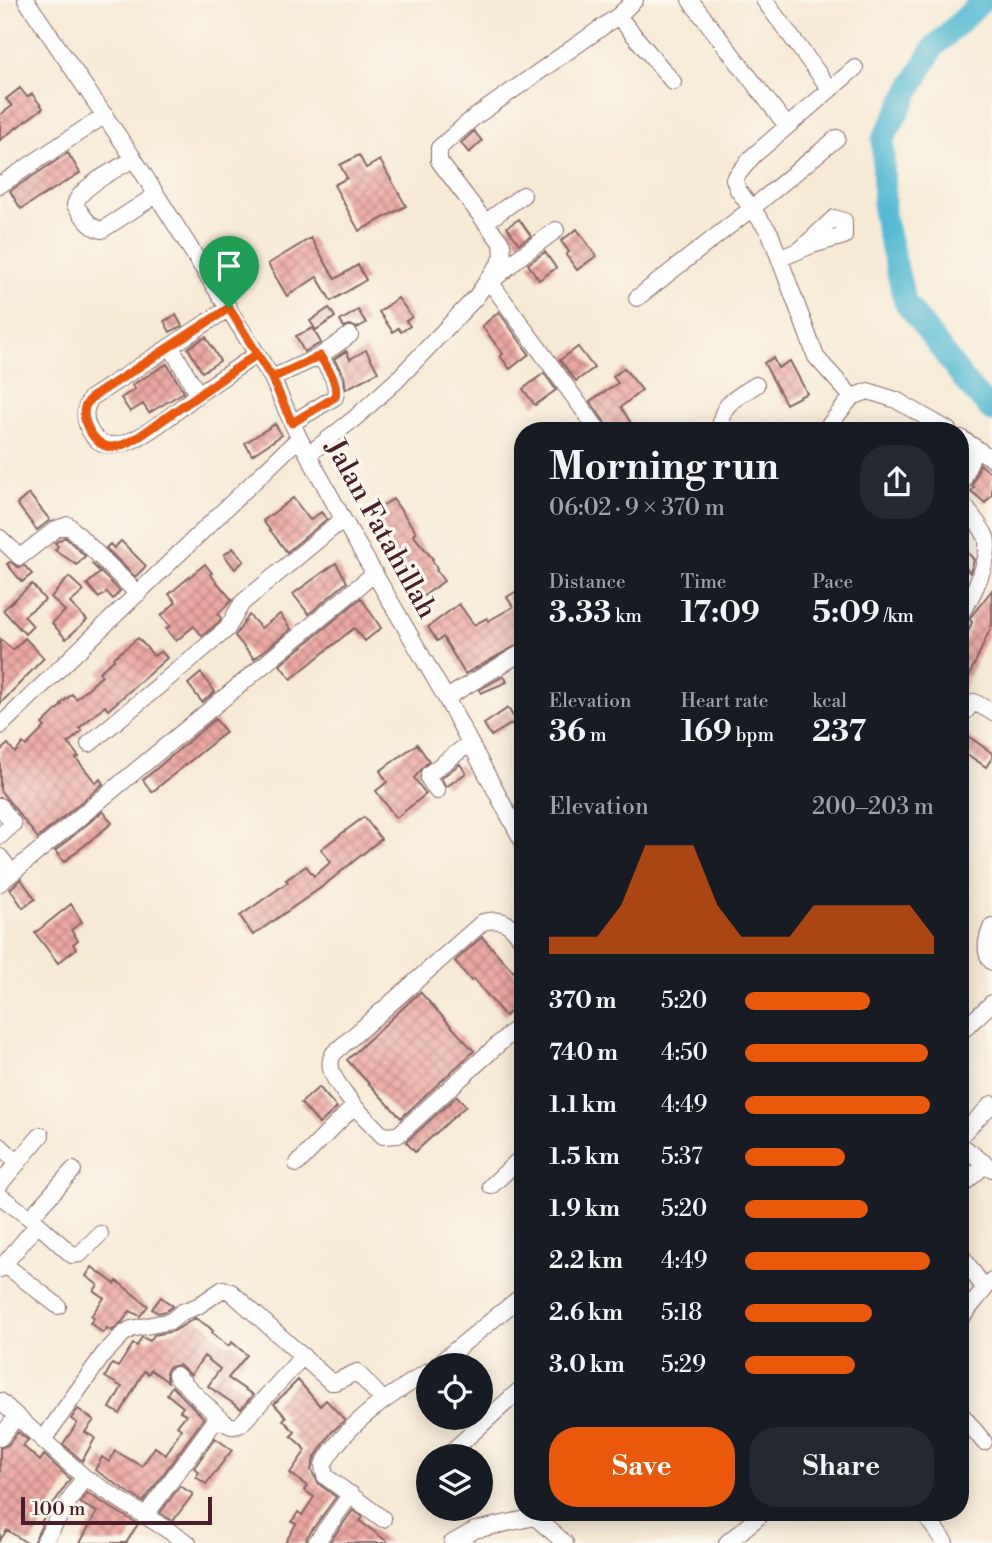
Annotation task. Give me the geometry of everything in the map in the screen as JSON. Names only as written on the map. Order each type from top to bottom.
[{"type":"street","name":"Jalan Fatahillah","points":[[26,0],[134,159],[272,378],[296,431],[343,519],[514,819]]},
{"type":"street","points":[[490,281],[503,256],[502,244],[439,161],[438,155],[443,143],[472,119],[618,16],[635,0]]},
{"type":"street","points":[[690,0],[787,126]]},
{"type":"street","points":[[764,0],[830,89]]},
{"type":"street","points":[[775,13],[786,0]]},
{"type":"street","points":[[618,16],[673,82]]},
{"type":"street","points":[[852,397],[816,357],[770,233],[734,184],[736,174],[855,68]]},
{"type":"street","points":[[0,185],[104,115]]},
{"type":"street","points":[[472,119],[484,131]]},
{"type":"street","points":[[637,298],[836,138]]},
{"type":"street","points":[[134,159],[98,181],[78,197],[75,205],[89,225],[102,230],[156,195]]},
{"type":"street","points":[[486,222],[523,195]]},
{"type":"street","points":[[309,454],[397,380],[490,281],[556,230]]},
{"type":"street","points":[[781,258],[801,249]]},
{"type":"street","points":[[490,281],[592,422]]},
{"type":"street","points":[[229,308],[91,398],[85,408],[85,421],[93,438],[107,447],[120,446],[140,436],[257,354]]},
{"type":"street","points":[[272,378],[320,356],[350,335]]},
{"type":"street","points":[[171,347],[198,394]]},
{"type":"street","points":[[0,726],[138,594],[296,431],[335,397],[337,390],[334,380],[320,356]]},
{"type":"street","points":[[720,422],[730,400],[756,385]]},
{"type":"street","points":[[831,422],[852,397],[868,391],[896,400],[934,422]]},
{"type":"street","points":[[969,443],[992,459]]},
{"type":"street","points":[[969,464],[975,447]]},
{"type":"street","points":[[969,513],[986,537],[981,576],[969,602]]},
{"type":"street","points":[[89,744],[227,629],[242,603],[343,519]]},
{"type":"street","points":[[0,538],[20,557],[55,529],[68,525],[138,594]]},
{"type":"street","points":[[0,857],[6,878],[375,573]]},
{"type":"street","points":[[969,586],[981,576]]},
{"type":"street","points":[[446,698],[514,657]]},
{"type":"street","points":[[969,707],[974,702],[992,712]]},
{"type":"street","points":[[437,791],[429,779],[429,774],[470,743]]},
{"type":"street","points":[[0,806],[13,824],[0,836]]},
{"type":"street","points":[[514,929],[495,920],[483,922],[334,1053],[329,1069],[354,1106],[383,1136],[398,1135],[514,1030]]},
{"type":"street","points":[[992,926],[987,945],[988,957],[992,962]]},
{"type":"street","points":[[969,1025],[992,1003]]},
{"type":"street","points":[[969,1127],[992,1104]]},
{"type":"street","points":[[297,1164],[354,1106]]},
{"type":"street","points":[[0,1184],[41,1135]]},
{"type":"street","points":[[0,1146],[18,1163]]},
{"type":"street","points":[[969,1151],[989,1167],[969,1180]]},
{"type":"street","points":[[491,1186],[514,1164]]},
{"type":"street","points":[[58,1306],[2,1267],[73,1170]]},
{"type":"street","points":[[0,1196],[34,1221],[72,1255],[80,1254],[100,1234]]},
{"type":"street","points":[[969,1264],[988,1284],[969,1308]]},
{"type":"street","points":[[43,1440],[103,1355],[123,1334],[131,1329],[171,1321],[219,1290],[231,1292],[333,1382],[353,1372],[360,1373],[383,1400]]},
{"type":"street","points":[[453,1353],[514,1302]]},
{"type":"street","points":[[176,1376],[218,1417],[230,1427],[236,1427],[303,1356]]},
{"type":"street","points":[[383,1519],[325,1476],[323,1465],[336,1446],[371,1408],[416,1379]]},
{"type":"street","points":[[460,1444],[514,1395]]},
{"type":"street","points":[[0,1401],[84,1477],[188,1543]]},
{"type":"street","points":[[0,1437],[17,1416]]},
{"type":"street","points":[[145,1516],[218,1417]]},
{"type":"street","points":[[969,1424],[984,1442]]},
{"type":"street","points":[[43,1543],[84,1477]]},
{"type":"street","points":[[316,1543],[351,1494]]},
{"type":"street","points":[[452,1543],[475,1531],[514,1521]]},
{"type":"street","points":[[544,1521],[565,1543]]},
{"type":"street","points":[[727,1543],[753,1521]]},
{"type":"street","points":[[929,1521],[945,1543]]},
{"type":"building","points":[[20,88],[27,97],[32,94],[43,108],[0,140],[0,115],[12,106],[6,99]]},
{"type":"building","points":[[474,131],[482,141],[469,153],[461,143]]},
{"type":"building","points":[[68,153],[80,173],[21,209],[10,191]]},
{"type":"building","points":[[359,155],[366,168],[380,160],[406,206],[359,231],[334,185],[347,178],[340,165]]},
{"type":"building","points":[[519,219],[531,236],[519,244],[507,227]]},
{"type":"building","points":[[577,229],[596,256],[577,270],[566,255],[569,252],[561,241]]},
{"type":"building","points":[[311,238],[335,279],[358,265],[366,280],[331,301],[317,277],[287,296],[268,264]]},
{"type":"building","points":[[545,252],[556,268],[539,280],[528,264]]},
{"type":"building","points":[[398,298],[412,317],[406,321],[410,326],[401,332],[398,328],[393,332],[379,312]]},
{"type":"building","points":[[329,308],[335,317],[316,330],[310,321]]},
{"type":"building","points":[[358,310],[366,323],[357,328],[350,325],[344,327],[340,321]]},
{"type":"building","points":[[499,312],[529,354],[510,369],[500,356],[503,354],[482,326]]},
{"type":"building","points":[[176,315],[182,326],[170,332],[164,321]]},
{"type":"building","points":[[313,328],[321,343],[304,352],[296,336]]},
{"type":"building","points":[[206,337],[220,361],[202,372],[188,348]]},
{"type":"building","points":[[578,347],[594,368],[576,381],[560,360]]},
{"type":"building","points":[[366,350],[378,372],[346,389],[344,376],[334,359],[346,351],[350,359]]},
{"type":"building","points":[[773,358],[778,368],[790,361],[807,393],[786,404],[764,363]]},
{"type":"building","points":[[167,364],[184,392],[149,413],[143,404],[130,412],[121,398],[135,389],[132,385]]},
{"type":"building","points":[[624,368],[642,390],[621,407],[630,422],[605,422],[590,401],[618,383],[613,377]]},
{"type":"building","points":[[544,373],[556,390],[535,405],[523,389]]},
{"type":"building","points":[[275,424],[282,435],[252,455],[245,443]]},
{"type":"building","points":[[980,464],[992,474],[992,495],[985,503],[971,491]]},
{"type":"building","points":[[29,494],[50,520],[37,530],[17,504]]},
{"type":"building","points":[[293,498],[310,520],[321,512],[327,519],[287,552],[263,521]]},
{"type":"building","points":[[393,499],[416,532],[413,535],[433,559],[436,570],[444,581],[418,600],[388,557],[365,516]]},
{"type":"building","points":[[65,537],[85,556],[77,565],[55,550],[58,546],[55,543]]},
{"type":"building","points":[[121,541],[146,566],[135,577],[106,548],[110,544],[114,548]]},
{"type":"building","points":[[233,548],[244,561],[235,569],[224,555]]},
{"type":"building","points":[[969,554],[974,560],[969,572]]},
{"type":"building","points":[[10,562],[18,567],[25,566],[32,574],[22,582],[7,564]]},
{"type":"building","points":[[336,563],[347,582],[309,614],[293,594]]},
{"type":"building","points":[[205,564],[232,600],[218,614],[221,618],[219,622],[202,636],[194,626],[176,641],[166,629],[170,626],[161,616],[176,602],[169,594]]},
{"type":"building","points":[[101,572],[120,591],[113,599],[107,592],[99,598],[87,584]]},
{"type":"building","points":[[69,577],[84,591],[70,603],[87,620],[66,639],[52,623],[65,611],[51,597]]},
{"type":"building","points":[[32,584],[45,600],[24,616],[33,626],[25,634],[3,610]]},
{"type":"building","points":[[992,590],[992,625],[969,676],[969,629],[972,622],[969,619]]},
{"type":"building","points":[[514,593],[514,647],[465,674],[443,637],[437,641],[428,627],[459,604],[474,625],[487,618],[488,621],[513,607],[507,597]]},
{"type":"building","points":[[361,598],[381,628],[365,641],[354,628],[291,679],[280,665]]},
{"type":"building","points":[[280,614],[291,629],[254,659],[235,636],[249,615],[261,628]]},
{"type":"building","points":[[25,638],[44,658],[0,704],[0,639],[13,650]]},
{"type":"building","points":[[138,638],[154,656],[161,651],[167,658],[108,710],[105,706],[79,728],[82,731],[68,743],[96,783],[100,779],[103,784],[38,838],[0,790],[0,751],[8,744],[15,753],[23,743],[26,746],[45,727],[42,724],[61,704],[72,694],[76,699],[102,676],[99,672],[114,660],[113,658]]},
{"type":"building","points":[[201,673],[215,692],[202,702],[188,684]]},
{"type":"building","points":[[504,676],[507,682],[481,693],[479,690]]},
{"type":"building","points":[[508,708],[514,718],[514,722],[491,736],[484,724]]},
{"type":"building","points":[[215,719],[226,732],[152,792],[143,780]]},
{"type":"building","points":[[969,737],[992,753],[986,767],[969,755]]},
{"type":"building","points":[[417,744],[429,761],[414,778],[426,794],[396,818],[376,791],[387,782],[380,771]]},
{"type":"building","points":[[460,764],[466,773],[446,787],[441,778]]},
{"type":"building","points":[[103,811],[112,823],[64,862],[55,851]]},
{"type":"building","points":[[364,817],[381,839],[322,887],[253,935],[240,916],[306,866],[314,876],[331,862],[321,849]]},
{"type":"building","points":[[21,879],[35,899],[23,908],[10,889]]},
{"type":"building","points":[[71,904],[82,922],[71,930],[78,940],[73,944],[76,949],[58,963],[35,933]]},
{"type":"building","points":[[482,937],[514,972],[514,1008],[505,1016],[455,961]]},
{"type":"building","points":[[420,992],[474,1051],[401,1118],[347,1060]]},
{"type":"building","points":[[319,1087],[337,1108],[319,1124],[301,1103]]},
{"type":"building","points":[[457,1096],[466,1106],[415,1152],[406,1142]]},
{"type":"building","points":[[92,1267],[115,1284],[117,1281],[148,1306],[140,1316],[130,1311],[112,1331],[107,1328],[103,1333],[90,1323],[94,1318],[91,1316],[104,1298],[94,1291],[98,1285],[86,1276]]},
{"type":"building","points":[[161,1297],[173,1306],[158,1313],[152,1309]]},
{"type":"building","points":[[195,1318],[209,1327],[212,1333],[228,1346],[232,1342],[247,1355],[228,1378],[253,1395],[241,1409],[208,1386],[220,1369],[204,1356],[191,1375],[179,1365],[169,1367],[166,1373],[168,1382],[151,1370],[148,1374],[144,1371],[120,1414],[110,1408],[122,1387],[105,1377],[112,1364],[118,1367],[133,1344],[137,1346],[142,1337],[150,1341],[154,1335],[174,1331]]},
{"type":"building","points":[[298,1380],[320,1406],[326,1400],[345,1420],[331,1433],[314,1459],[311,1470],[319,1484],[336,1497],[307,1537],[306,1543],[285,1543],[296,1524],[292,1522],[298,1512],[302,1515],[314,1497],[304,1490],[307,1486],[290,1473],[306,1450],[291,1436],[295,1432],[283,1420],[286,1417],[274,1404]]},
{"type":"building","points":[[172,1386],[204,1418],[143,1502],[95,1470],[102,1457],[109,1462],[115,1451],[142,1466],[155,1447],[166,1455],[181,1429],[177,1426],[186,1415],[180,1411],[183,1407],[167,1394]]},
{"type":"building","points":[[78,1409],[94,1420],[85,1432],[95,1438],[82,1461],[63,1444],[77,1423],[71,1419]]},
{"type":"building","points":[[18,1432],[28,1440],[23,1446],[40,1461],[44,1455],[70,1479],[41,1522],[43,1523],[33,1543],[27,1543],[7,1530],[0,1540],[0,1448],[8,1445]]},
{"type":"building","points":[[215,1438],[232,1450],[206,1484],[196,1477],[199,1472],[194,1468]]},
{"type":"building","points":[[180,1486],[193,1494],[173,1521],[160,1513]]},
{"type":"building","points":[[87,1493],[138,1524],[126,1543],[80,1543],[97,1512],[80,1503]]},
{"type":"building","points":[[353,1510],[363,1517],[360,1521],[389,1543],[329,1543]]},
{"type":"waterway","points":[[983,0],[933,48],[883,139],[884,216],[905,302],[968,385],[992,411]]},
{"type":"route","points":[[229,308],[91,398],[85,408],[85,421],[93,438],[107,447],[120,446],[140,436],[257,354],[272,378],[292,423],[335,397],[337,390],[334,380],[320,356],[272,378],[229,308]]}]
